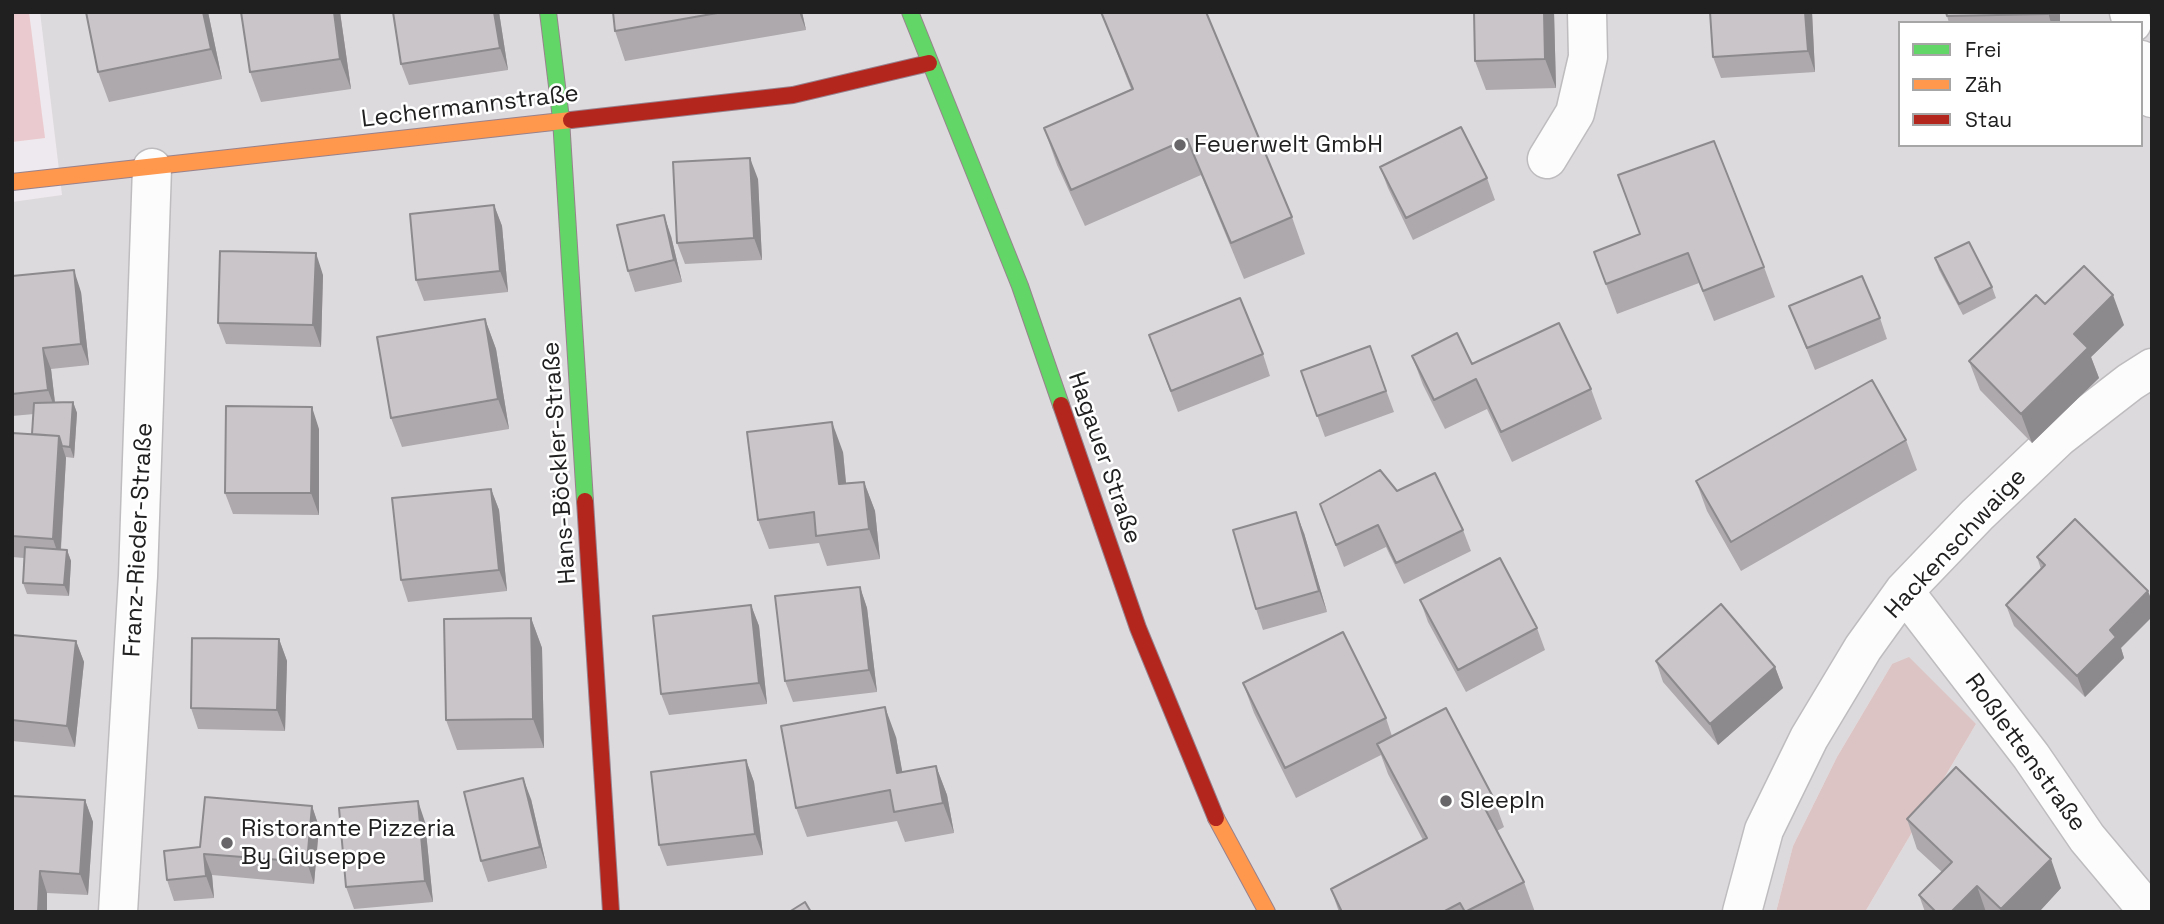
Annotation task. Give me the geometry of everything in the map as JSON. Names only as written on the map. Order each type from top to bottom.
[{"type":"street","name":"Hans-Böckler-Straße","points":[[548,12],[561,119],[608,911]]},
{"type":"street","name":"Hagauer Straße","points":[[911,12],[929,63],[1020,286],[1138,628],[1208,803],[1267,912]]},
{"type":"street","points":[[1548,159],[1575,113],[1588,57],[1587,12]]},
{"type":"street","name":"Lechermannstraße","points":[[12,182],[793,95],[929,63]]},
{"type":"street","points":[[2143,67],[2152,98]]},
{"type":"street","name":"Franz-Rieder-Straße","points":[[118,912],[138,576],[152,168]]},
{"type":"street","name":"Hackenschwaige","points":[[1742,912],[1764,830],[1809,738],[1863,648],[1904,591],[1977,514],[2059,437],[2152,368]]},
{"type":"street","name":"Roßlettenstraße","points":[[1904,591],[2031,756],[2087,838],[2149,912]]},
{"type":"shaded area","points":[[12,12],[29,12],[45,138],[12,142]]},
{"type":"shaded area","points":[[40,12],[2152,12],[2152,912],[1865,912],[1976,724],[1892,664],[1837,757],[1793,846],[1776,912],[12,912],[12,202],[62,195]]},
{"type":"shaded area","points":[[1909,657],[1976,724],[1865,912],[1776,912],[1793,846],[1837,757],[1892,664]]},
{"type":"building","points":[[86,12],[203,12],[211,49],[98,72]]},
{"type":"building","points":[[241,12],[334,12],[340,59],[250,72]]},
{"type":"building","points":[[393,12],[494,12],[500,48],[401,64]]},
{"type":"building","points":[[613,12],[723,12],[615,31]]},
{"type":"building","name":"Feuerwelt GmbH","points":[[1101,12],[1206,12],[1292,217],[1231,243],[1187,139],[1071,190],[1044,128],[1133,89]]},
{"type":"building","points":[[1474,12],[1544,12],[1545,59],[1475,61]]},
{"type":"building","points":[[1710,12],[1805,12],[1808,51],[1713,57]]},
{"type":"building","points":[[1946,12],[2048,12],[2048,14],[1947,16]]},
{"type":"building","points":[[1461,127],[1487,178],[1406,218],[1380,167]]},
{"type":"building","points":[[1714,141],[1764,267],[1703,291],[1688,253],[1606,284],[1594,252],[1640,234],[1618,175]]},
{"type":"building","points":[[750,158],[754,238],[677,243],[673,162]]},
{"type":"building","points":[[494,205],[500,271],[416,280],[410,214]]},
{"type":"building","points":[[664,215],[674,260],[628,271],[617,225]]},
{"type":"building","points":[[1969,242],[1992,287],[1959,304],[1935,258]]},
{"type":"building","points":[[220,251],[316,253],[313,325],[218,323]]},
{"type":"building","points":[[2084,266],[2113,295],[2074,334],[2088,348],[2021,414],[1969,361],[2036,295],[2045,304]]},
{"type":"building","points":[[74,270],[81,344],[43,348],[48,390],[12,394],[12,276]]},
{"type":"building","points":[[1862,276],[1880,318],[1807,348],[1789,306]]},
{"type":"building","points":[[1240,298],[1263,354],[1171,391],[1149,335]]},
{"type":"building","points":[[485,319],[498,399],[391,418],[377,337]]},
{"type":"building","points":[[1559,323],[1591,389],[1501,432],[1476,379],[1434,400],[1412,356],[1457,333],[1472,364]]},
{"type":"building","points":[[1370,346],[1386,391],[1317,416],[1301,371]]},
{"type":"building","points":[[1872,380],[1906,440],[1731,542],[1696,481]]},
{"type":"building","points":[[73,402],[70,447],[62,446],[59,436],[32,434],[34,403]]},
{"type":"building","points":[[226,406],[312,407],[311,493],[225,493]]},
{"type":"building","points":[[832,422],[839,484],[864,482],[869,529],[816,536],[814,512],[758,520],[747,432]]},
{"type":"building","points":[[12,433],[59,436],[53,539],[12,536]]},
{"type":"building","points":[[1380,470],[1397,491],[1435,473],[1463,530],[1396,563],[1378,525],[1336,545],[1320,504]]},
{"type":"building","points":[[491,489],[499,570],[401,580],[392,498]]},
{"type":"building","points":[[1296,512],[1319,591],[1256,609],[1233,530]]},
{"type":"building","points":[[2075,519],[2148,591],[2110,630],[2116,637],[2077,676],[2006,605],[2045,565],[2037,557]]},
{"type":"building","points":[[25,547],[67,550],[64,585],[23,583]]},
{"type":"building","points":[[1500,558],[1537,628],[1458,670],[1420,600]]},
{"type":"building","points":[[860,587],[869,670],[785,681],[775,596]]},
{"type":"building","points":[[1721,604],[1775,667],[1710,724],[1656,661]]},
{"type":"building","points":[[751,605],[759,683],[661,694],[653,616]]},
{"type":"building","points":[[531,618],[533,719],[446,720],[444,619]]},
{"type":"building","points":[[1343,632],[1386,718],[1285,768],[1243,683]]},
{"type":"building","points":[[12,635],[76,641],[67,726],[12,720]]},
{"type":"building","points":[[192,638],[279,639],[277,710],[191,708]]},
{"type":"building","points":[[885,707],[897,773],[936,766],[943,803],[894,812],[890,790],[796,808],[781,726]]},
{"type":"building","name":"SleepIn","points":[[1446,708],[1493,797],[1482,803],[1524,882],[1465,912],[1460,903],[1443,912],[1342,912],[1331,889],[1427,838],[1377,744]]},
{"type":"building","points":[[746,760],[755,834],[659,845],[651,772]]},
{"type":"building","points":[[1956,767],[2051,859],[2001,909],[1977,886],[1951,912],[1936,912],[1919,895],[1952,862],[1907,819]]},
{"type":"building","points":[[523,778],[540,847],[481,861],[464,792]]},
{"type":"building","points":[[12,796],[85,800],[80,874],[40,871],[38,912],[12,912]]},
{"type":"building","points":[[205,797],[312,806],[307,862],[204,854],[206,876],[167,880],[164,851],[200,847]]},
{"type":"building","points":[[418,801],[425,881],[346,887],[339,808]]},
{"type":"building","points":[[805,902],[811,912],[789,912]]},
{"type":"traffic: fast","points":[[548,12],[561,119],[585,501]]},
{"type":"traffic: fast","points":[[910,12],[1020,286],[1061,405]]},
{"type":"traffic: slow","points":[[12,182],[571,120]]},
{"type":"traffic: slow","points":[[1216,818],[1267,912]]},
{"type":"traffic: jam","points":[[571,120],[793,95],[929,63]]},
{"type":"traffic: jam","points":[[1061,405],[1138,628],[1216,818]]},
{"type":"traffic: jam","points":[[585,501],[611,912]]},
{"type":"place","name":"Feuerwelt GmbH","points":[[1180,145]]},
{"type":"place","name":"SleepIn","points":[[1446,801]]},
{"type":"place","name":"Ristorante Pizzeria By Giuseppe","points":[[227,843]]}]
